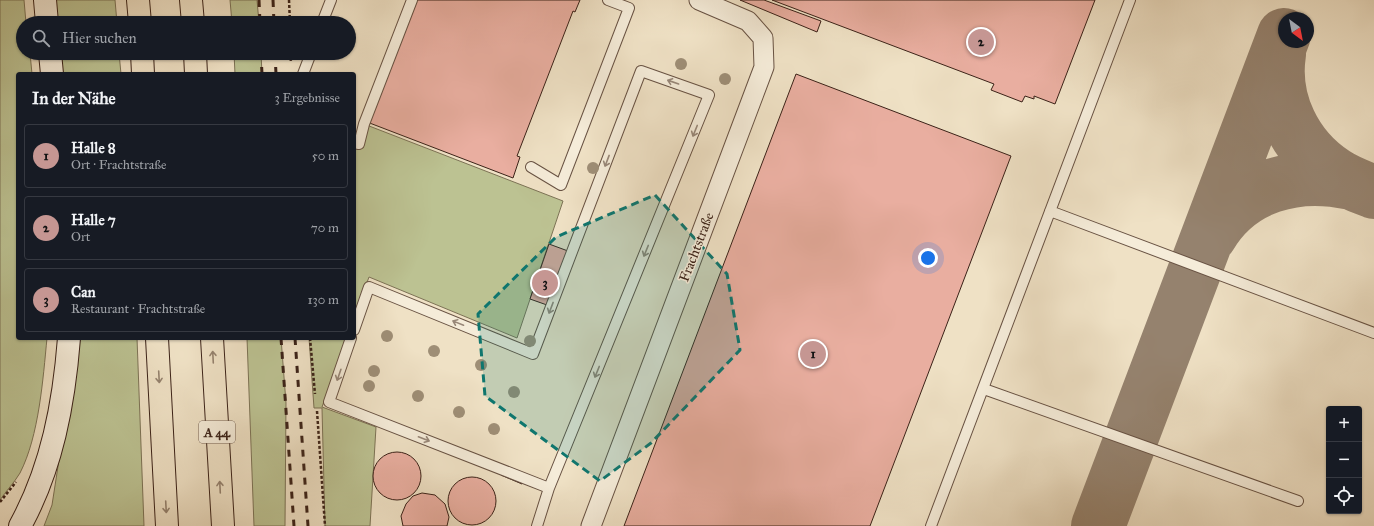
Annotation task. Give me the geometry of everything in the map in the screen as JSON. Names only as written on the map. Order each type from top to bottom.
[{"type":"highway","points":[[138,0],[139,16]]},
{"type":"highway","points":[[191,0],[192,16]]},
{"type":"highway","points":[[142,60],[143,72]]},
{"type":"highway","points":[[195,60],[196,72]]},
{"type":"highway","points":[[157,340],[167,526]]},
{"type":"highway","name":"A 44","points":[[212,340],[223,526]]},
{"type":"street","points":[[45,0],[46,16]]},
{"type":"street","name":"Frachtstraße","points":[[591,526],[764,67],[763,38],[748,20],[698,0]]},
{"type":"street","points":[[51,60],[52,72]]},
{"type":"street","points":[[20,526],[44,472],[50,453],[64,392],[69,340]]},
{"type":"lane","points":[[325,16],[331,0]]},
{"type":"lane","points":[[356,143],[359,144],[364,124],[412,0]]},
{"type":"lane","points":[[531,167],[561,185],[630,4],[608,0]]},
{"type":"lane","points":[[931,526],[1130,0]]},
{"type":"lane","points":[[304,72],[308,60]]},
{"type":"lane","points":[[356,324],[369,287],[533,354],[641,71],[709,95],[549,488],[537,526]]},
{"type":"lane","points":[[1050,211],[1374,333]]},
{"type":"lane","points":[[350,340],[329,402],[549,488]]},
{"type":"lane","points":[[984,389],[1298,501]]},
{"type":"path","points":[[289,0],[290,16]]},
{"type":"path","points":[[310,340],[316,401]]},
{"type":"path","points":[[316,409],[325,526]]},
{"type":"path","points":[[0,502],[19,477]]},
{"type":"highlighted area","points":[[655,195],[727,274],[740,350],[651,443],[600,481],[485,396],[478,314],[556,237]]},
{"type":"green space","points":[[0,0],[24,0],[25,16],[16,16],[16,60],[31,60],[32,72],[16,72],[16,340],[47,340],[39,407],[32,442],[20,473],[0,500]]},
{"type":"green space","points":[[55,0],[115,0],[116,16],[56,16]]},
{"type":"green space","points":[[230,0],[257,0],[258,16],[231,16]]},
{"type":"green space","points":[[61,60],[120,60],[121,72],[62,72]]},
{"type":"green space","points":[[234,60],[261,60],[262,72],[235,72]]},
{"type":"green space","points":[[364,124],[563,201],[517,338],[369,277],[356,313],[356,139]]},
{"type":"green space","points":[[78,340],[137,340],[144,526],[44,526],[52,505]]},
{"type":"green space","points":[[247,340],[281,340],[286,403],[285,526],[254,526]]},
{"type":"green space","points":[[309,340],[346,340],[322,407],[376,427],[370,526],[325,526],[322,408],[314,408]]},
{"type":"building","points":[[416,0],[580,0],[575,12],[573,11],[517,156],[520,157],[513,178],[367,122]]},
{"type":"building","points":[[740,0],[764,0],[821,21],[817,32]]},
{"type":"building","points":[[772,0],[1095,0],[1055,104],[1034,96],[1034,99],[1025,96],[1022,102],[991,90],[994,84]]},
{"type":"building","points":[[796,74],[1011,156],[870,526],[624,526]]},
{"type":"building","points":[[549,244],[568,251],[547,305],[530,299]]},
{"type":"building","points":[[397,452],[406,454],[414,459],[419,467],[421,476],[419,485],[414,493],[406,498],[397,500],[388,498],[380,493],[375,485],[373,476],[375,467],[380,459],[388,454]]},
{"type":"building","points":[[503,471],[523,479],[522,484],[501,475]]},
{"type":"building","points":[[472,477],[481,479],[489,484],[494,492],[496,501],[494,510],[489,518],[481,523],[472,525],[463,523],[455,518],[450,510],[448,501],[450,492],[455,484],[463,479]]},
{"type":"building","points":[[422,493],[435,495],[445,504],[449,517],[447,526],[403,526],[401,516],[406,504],[413,496]]},
{"type":"taxiway","points":[[1098,526],[1279,48]]},
{"type":"taxiway","points":[[1279,54],[1279,89],[1289,122],[1298,137],[1308,151],[1335,174],[1349,182],[1374,192]]},
{"type":"taxiway","points":[[1210,236],[1222,219],[1237,205],[1254,194],[1272,186],[1291,181],[1310,179],[1351,183]]},
{"type":"railway","points":[[259,0],[260,16]]},
{"type":"railway","points":[[273,0],[274,16]]},
{"type":"railway","points":[[261,60],[262,72]]},
{"type":"railway","points":[[275,60],[276,72]]},
{"type":"railway","points":[[281,340],[294,526]]},
{"type":"railway","points":[[295,340],[308,526]]},
{"type":"place","name":"Halle 7","points":[[981,42]]},
{"type":"place","name":"Can","points":[[545,283]]},
{"type":"place","name":"Halle 8","points":[[813,354]]}]
